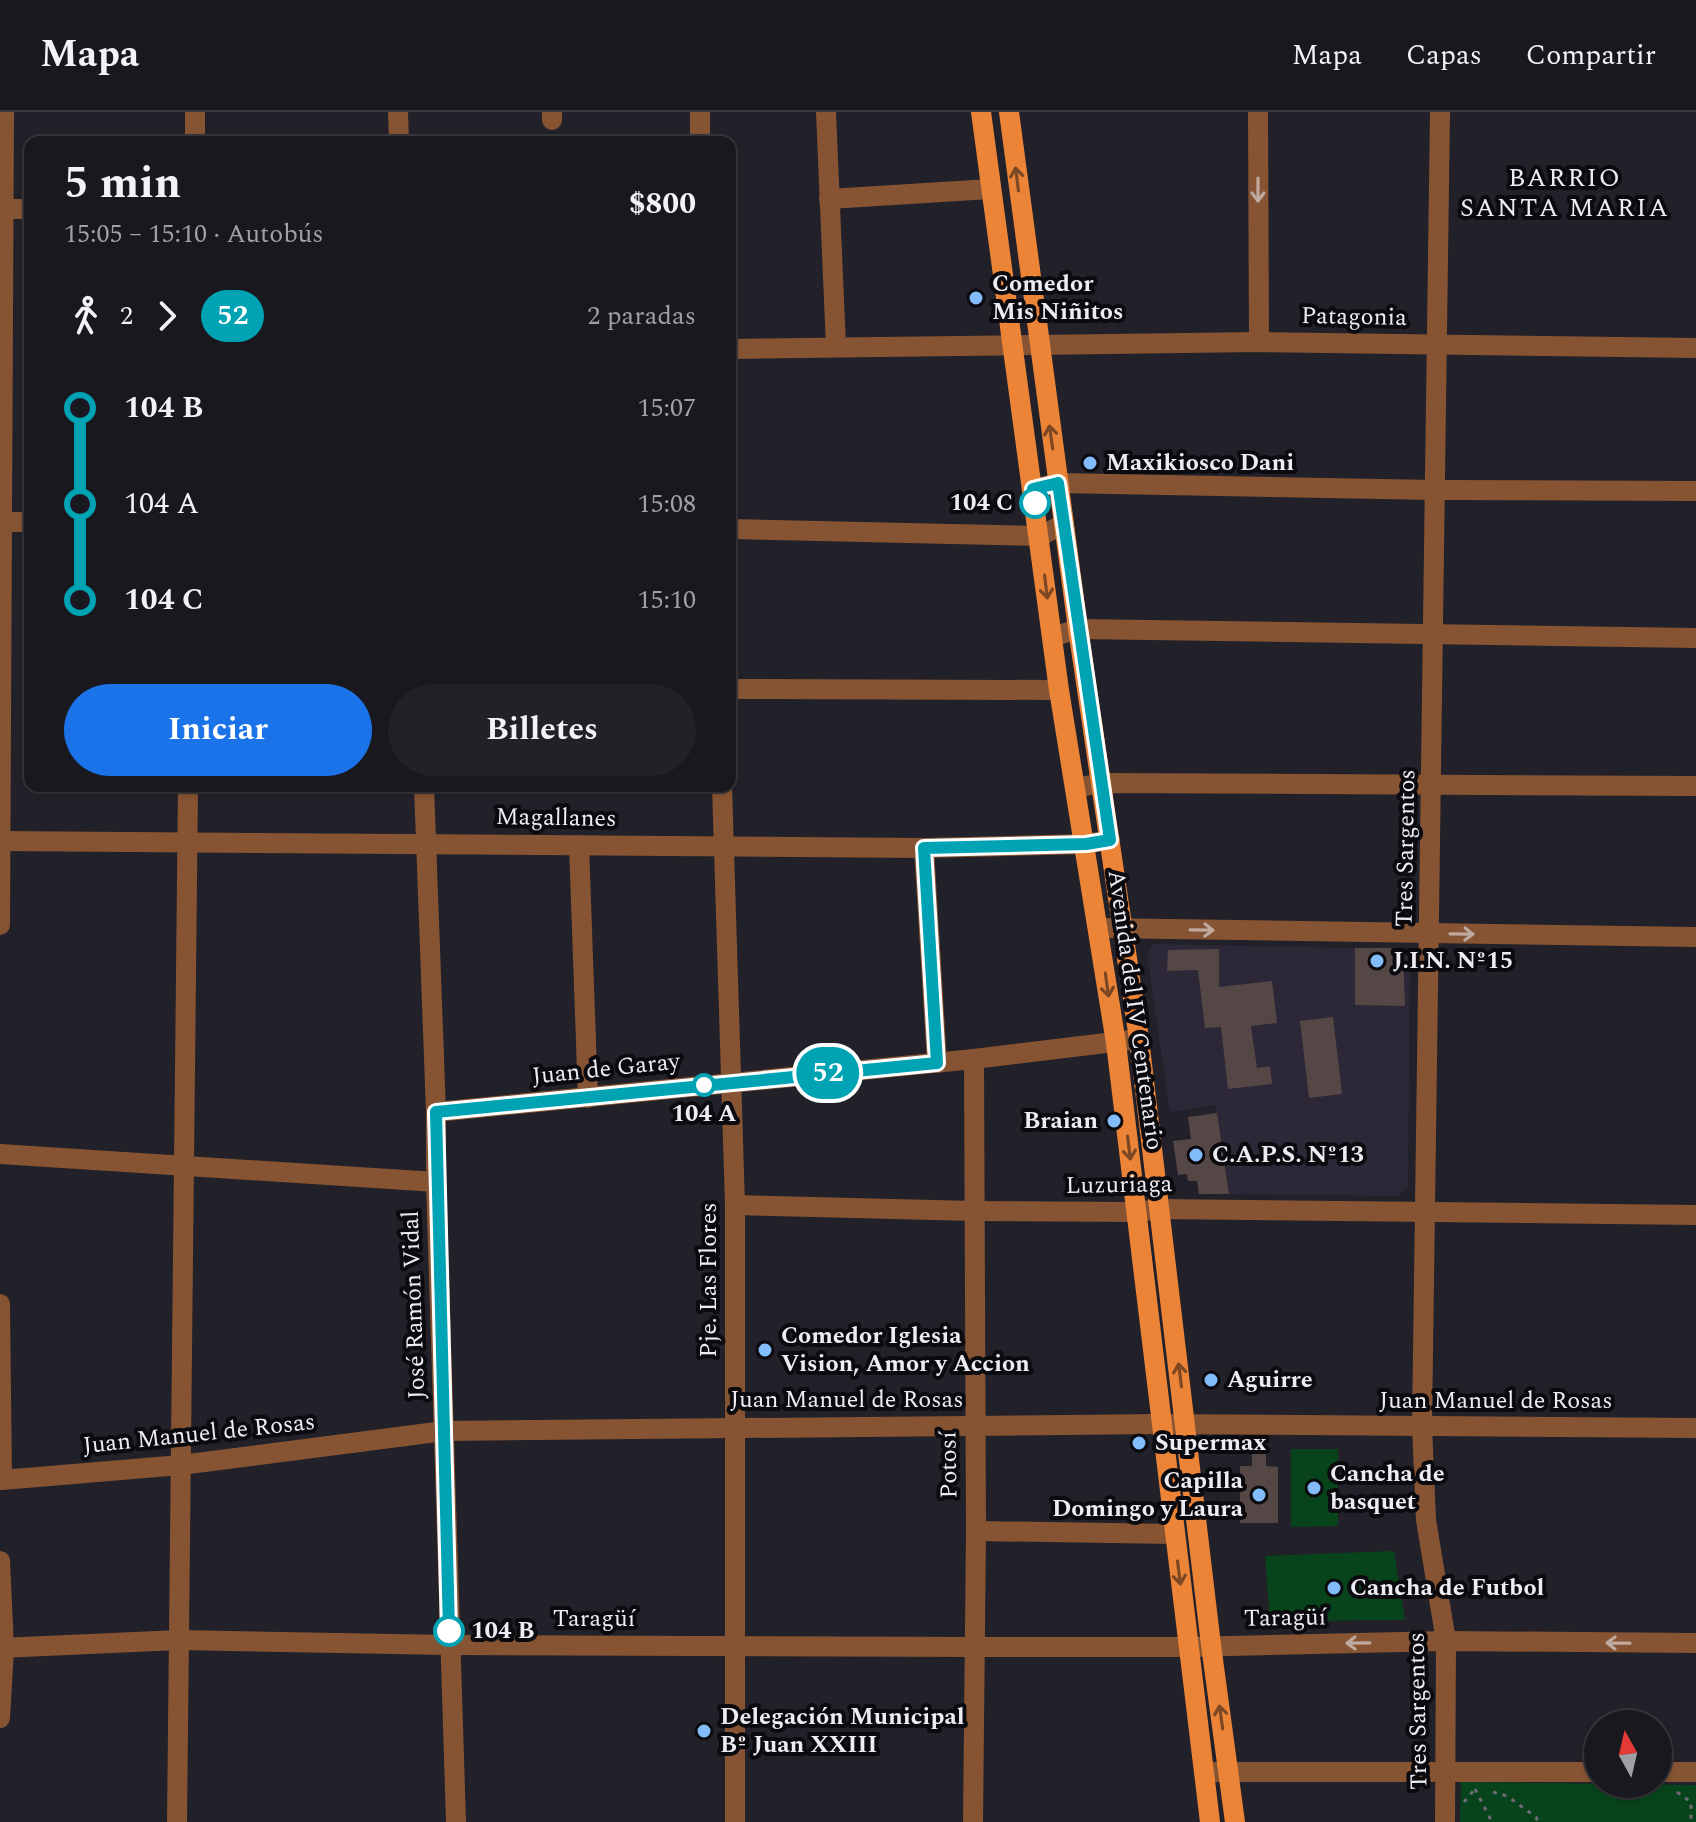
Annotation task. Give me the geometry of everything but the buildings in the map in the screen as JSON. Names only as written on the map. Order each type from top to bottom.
[{"type":"main road","name":"Avenida del IV Centenario","points":[[981,112],[1059,690],[1116,1043],[1210,1822]]},
{"type":"main road","name":"Avenida del IV Centenario","points":[[1009,112],[1078,629],[1139,1039],[1235,1822]]},
{"type":"street","points":[[0,925],[4,112]]},
{"type":"street","points":[[195,112],[195,136]]},
{"type":"street","points":[[398,112],[399,136]]},
{"type":"street","points":[[700,112],[700,136]]},
{"type":"street","points":[[826,112],[836,347]]},
{"type":"street","points":[[1258,112],[1259,342]]},
{"type":"street","name":"Tres Sargentos","points":[[1440,112],[1422,1426],[1426,1520],[1446,1641],[1445,1822]]},
{"type":"street","points":[[829,199],[990,189]]},
{"type":"street","points":[[2,209],[24,209]]},
{"type":"street","name":"Patagonia","points":[[736,349],[1259,342],[1696,348]]},
{"type":"street","points":[[1033,489],[1058,483],[1696,491]]},
{"type":"street","points":[[1,522],[24,522]]},
{"type":"street","points":[[736,529],[1040,536],[1064,524]]},
{"type":"street","points":[[1052,637],[1078,629],[1696,638]]},
{"type":"street","points":[[736,689],[1059,690]]},
{"type":"street","points":[[1076,788],[1101,783],[1696,786]]},
{"type":"street","points":[[177,1822],[188,792]]},
{"type":"street","name":"José Ramón Vidal","points":[[424,792],[456,1822]]},
{"type":"street","name":"Pje. Las Flores","points":[[722,792],[735,1205],[735,1822]]},
{"type":"street","name":"Magallanes","points":[[0,841],[924,848],[1086,844],[1110,840]]},
{"type":"street","points":[[579,845],[588,1098]]},
{"type":"street","points":[[924,848],[937,1063]]},
{"type":"street","points":[[1099,928],[1696,937]]},
{"type":"street","name":"Juan de Garay","points":[[436,1112],[937,1063],[1139,1039]]},
{"type":"street","name":"Potosí","points":[[973,1822],[976,1531],[974,1059]]},
{"type":"street","points":[[0,1154],[436,1182]]},
{"type":"street","name":"Luzuriaga","points":[[735,1205],[975,1211],[1137,1212],[1159,1209],[1696,1215]]},
{"type":"street","name":"Juan Manuel de Rosas","points":[[0,1304],[2,1480],[181,1465],[444,1431],[1160,1424],[1696,1428]]},
{"type":"street","points":[[976,1531],[1174,1534]]},
{"type":"street","points":[[0,1561],[0,1718]]},
{"type":"street","name":"Taragüí","points":[[2,1648],[179,1640],[449,1645],[974,1647],[1188,1647],[1446,1641],[1696,1643]]},
{"type":"street","points":[[1204,1772],[1584,1772]]},
{"type":"street","points":[[1672,1772],[1696,1772]]},
{"type":"path","points":[[1464,1811],[1464,1801],[1475,1789],[1492,1822]]},
{"type":"path","points":[[1485,1789],[1507,1796],[1536,1817],[1538,1822]]},
{"type":"shaded area","points":[[1152,944],[1403,949],[1410,962],[1408,1186],[1398,1196],[1229,1194],[1215,1105],[1170,1112],[1147,955]]},
{"type":"green space","name":"Cancha de basquet","points":[[1291,1449],[1338,1449],[1338,1526],[1291,1527]]},
{"type":"green space","name":"Cancha de Futbol","points":[[1394,1551],[1405,1620],[1270,1621],[1265,1556]]},
{"type":"green space","points":[[1461,1782],[1584,1784],[1584,1798],[1672,1798],[1672,1785],[1696,1785],[1696,1822],[1460,1822]]},
{"type":"bus line","name":"52","points":[[449,1631],[436,1112],[937,1063],[924,848],[1086,844],[1110,840],[1058,483],[1033,489],[1035,503]]},
{"type":"place","name":"Comedor Mis Niñitos","points":[[976,298]]},
{"type":"place","name":"Maxikiosco Dani","points":[[1090,463]]},
{"type":"place","name":"104 C","points":[[1035,503]]},
{"type":"place","name":"J.I.N. Nº15","points":[[1377,961]]},
{"type":"place","name":"104 A","points":[[704,1085]]},
{"type":"place","name":"Braian","points":[[1114,1121]]},
{"type":"place","name":"C.A.P.S. Nº13","points":[[1196,1155]]},
{"type":"place","name":"Comedor Iglesia Vision, Amor y Accion","points":[[765,1350]]},
{"type":"place","name":"Aguirre","points":[[1211,1380]]},
{"type":"place","name":"Supermax","points":[[1139,1443]]},
{"type":"place","name":"Cancha de basquet","points":[[1314,1488]]},
{"type":"place","name":"Capilla Domingo y Laura","points":[[1259,1495]]},
{"type":"place","name":"Cancha de Futbol","points":[[1334,1588]]},
{"type":"place","name":"104 B","points":[[449,1631]]},
{"type":"place","name":"Delegación Municipal Bº Juan XXIII","points":[[704,1731]]},
{"type":"district","name":"BARRIO SANTA MARIA","points":[[1565,193]]}]
